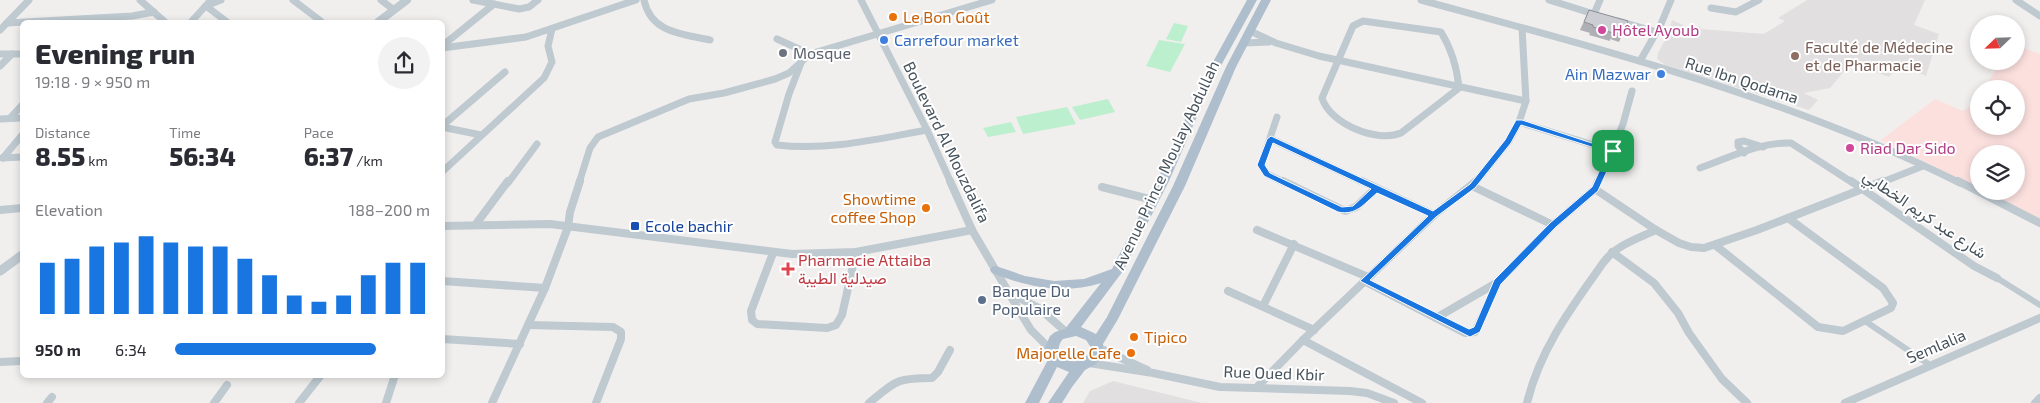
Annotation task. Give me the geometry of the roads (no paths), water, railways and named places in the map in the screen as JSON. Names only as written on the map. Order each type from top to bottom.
[{"type":"main road","name":"Avenue Prince Moulay Abdullah","points":[[1068,332],[1116,271],[1153,200],[1207,82],[1252,0]]},
{"type":"main road","name":"Avenue Prince Moulay Abdullah","points":[[1097,346],[1179,186],[1231,67],[1266,0]]},
{"type":"main road","points":[[996,270],[1025,282],[1063,287],[1103,279],[1116,271]]},
{"type":"main road","points":[[1032,403],[1053,355],[1054,340],[1068,332],[1083,333],[1093,340],[1097,346],[1096,356],[1067,383],[1055,403]]},
{"type":"main road","points":[[1053,355],[1066,366],[1085,365]]},
{"type":"street","points":[[0,30],[29,0]]},
{"type":"street","points":[[140,0],[163,20]]},
{"type":"street","points":[[193,20],[211,0]]},
{"type":"street","points":[[206,6],[221,0]]},
{"type":"street","points":[[293,0],[319,20]]},
{"type":"street","points":[[380,0],[394,10]]},
{"type":"street","points":[[381,20],[407,0]]},
{"type":"street","points":[[473,0],[522,9],[529,7],[538,0]]},
{"type":"street","points":[[445,47],[497,42],[533,35],[627,1],[636,0]]},
{"type":"street","points":[[644,0],[644,10]]},
{"type":"street","name":"Boulevard Al Mouzdalifa","points":[[861,0],[876,33],[928,130],[972,230],[1031,330],[1053,355]]},
{"type":"street","points":[[492,403],[545,288],[568,227],[570,212],[590,148],[598,137],[689,99],[724,93],[775,79],[789,73],[807,56],[876,33],[992,0]]},
{"type":"street","name":"Rue Ibn Qodama","points":[[1421,0],[1640,61],[1745,94],[1837,127],[1923,166],[2040,223]]},
{"type":"street","points":[[1549,0],[1603,16]]},
{"type":"street","points":[[1594,14],[1600,0]]},
{"type":"street","points":[[1640,61],[1657,32],[1671,0]]},
{"type":"street","points":[[1711,8],[1737,13],[1742,12],[1759,0]]},
{"type":"street","points":[[2016,0],[2040,16]]},
{"type":"street","points":[[627,1],[644,10],[661,27],[710,40]]},
{"type":"street","points":[[445,45],[494,4]]},
{"type":"street","points":[[206,6],[224,20]]},
{"type":"street","points":[[61,20],[132,16],[154,12]]},
{"type":"street","points":[[1612,19],[1657,32]]},
{"type":"street","points":[[1368,21],[1441,32],[1457,61],[1459,88],[1401,133],[1385,138],[1364,132],[1330,112],[1322,102],[1322,98],[1353,26],[1360,22],[1368,21]]},
{"type":"street","points":[[7,23],[20,22]]},
{"type":"street","points":[[1256,388],[1303,340],[1434,215],[1472,186],[1509,141],[1519,122],[1526,101],[1522,28]]},
{"type":"street","points":[[445,169],[544,78],[552,62],[548,46],[552,29]]},
{"type":"street","points":[[1250,31],[1269,42],[1338,60],[1459,88],[1526,101]]},
{"type":"street","points":[[533,35],[548,46]]},
{"type":"street","points":[[777,39],[807,56]]},
{"type":"street","points":[[1244,43],[1269,42]]},
{"type":"street","points":[[0,54],[20,54]]},
{"type":"street","points":[[0,66],[12,54]]},
{"type":"street","points":[[807,56],[789,94],[774,142],[777,145],[813,146],[850,143],[928,130]]},
{"type":"street","points":[[445,123],[505,72]]},
{"type":"street","points":[[1436,318],[1498,282],[1553,225],[1595,189],[1613,151],[1632,91]]},
{"type":"street","points":[[10,118],[20,107]]},
{"type":"street","points":[[1276,116],[1271,139],[1261,165],[1267,174],[1345,211],[1356,208],[1376,189]]},
{"type":"street","points":[[0,119],[20,118]]},
{"type":"street","points":[[1519,122],[1613,151]]},
{"type":"street","points":[[445,127],[481,136]]},
{"type":"street","points":[[2,158],[20,137]]},
{"type":"street","points":[[1271,139],[1434,215]]},
{"type":"street","points":[[1744,153],[1738,146],[1738,142],[1744,141],[1763,147]]},
{"type":"street","name":"شارع عبد كريم الخطابي","points":[[1700,168],[1763,147],[1782,142],[1791,143],[1863,189],[1974,266],[1997,278]]},
{"type":"street","points":[[476,224],[537,144]]},
{"type":"street","points":[[2,158],[20,157]]},
{"type":"street","points":[[1595,189],[1656,230],[1691,247],[1704,248],[1923,166]]},
{"type":"street","points":[[1472,186],[1553,225]]},
{"type":"street","points":[[1102,188],[1153,200]]},
{"type":"street","points":[[0,210],[20,208]]},
{"type":"street","points":[[1714,245],[1818,327],[1843,331],[1891,308],[1893,303],[1890,296],[1872,279],[1788,218]]},
{"type":"street","points":[[445,226],[550,224],[661,237],[773,254],[856,252],[972,230]]},
{"type":"street","points":[[1257,230],[1294,244],[1366,279],[1465,333],[1475,332],[1498,282]]},
{"type":"street","points":[[1527,403],[1532,378],[1559,323],[1612,252],[1656,230]]},
{"type":"street","points":[[1263,306],[1294,244]]},
{"type":"street","points":[[773,254],[752,311],[752,320],[757,324],[827,328],[836,324],[842,315],[856,252]]},
{"type":"street","points":[[1612,252],[1654,283],[1678,313],[1689,333],[1722,378],[1747,403]]},
{"type":"street","points":[[0,271],[20,256]]},
{"type":"street","points":[[1997,278],[2040,305]]},
{"type":"street","points":[[445,281],[545,288]]},
{"type":"street","points":[[1228,291],[1314,330]]},
{"type":"street","points":[[1011,294],[1039,308],[1068,332]]},
{"type":"street","name":"Semlalia","points":[[1845,403],[2040,318]]},
{"type":"street","points":[[1865,320],[1930,365]]},
{"type":"street","points":[[528,324],[613,327],[619,329],[621,339],[596,403]]},
{"type":"street","points":[[445,339],[520,344]]},
{"type":"street","points":[[1303,340],[1422,403]]},
{"type":"street","name":"Rue Oued Kbir","points":[[1097,346],[1153,373]]},
{"type":"street","points":[[869,403],[892,384],[905,378],[932,378],[938,372],[950,350]]},
{"type":"street","points":[[0,362],[20,361]]},
{"type":"street","name":"Rue Oued Kbir","points":[[1085,365],[1153,373],[1220,387],[1350,391],[1366,393],[1394,403]]},
{"type":"street","points":[[300,403],[319,378]]},
{"type":"street","points":[[386,403],[393,378]]},
{"type":"street","points":[[214,403],[227,385]]},
{"type":"street","points":[[2035,403],[2040,398]]},
{"type":"place","name":"Le Bon Goût","points":[[893,17]]},
{"type":"place","name":"Hôtel Ayoub","points":[[1602,30]]},
{"type":"place","name":"Carrefour market","points":[[884,40]]},
{"type":"place","name":"Mosque","points":[[783,53]]},
{"type":"place","name":"Faculté de Médecine et de Pharmacie","points":[[1795,56]]},
{"type":"place","name":"Ain Mazwar","points":[[1661,74]]},
{"type":"place","name":"Riad Dar Sido","points":[[1850,148]]},
{"type":"place","name":"Showtime coffee Shop","points":[[926,208]]},
{"type":"place","name":"Ecole bachir","points":[[635,226]]},
{"type":"place","name":"Pharmacie Attaiba صيدلية الطيبة","points":[[788,269]]},
{"type":"place","name":"Banque Du Populaire","points":[[982,300]]},
{"type":"place","name":"Tipico","points":[[1134,337]]},
{"type":"place","name":"Majorelle Cafe","points":[[1131,353]]}]
